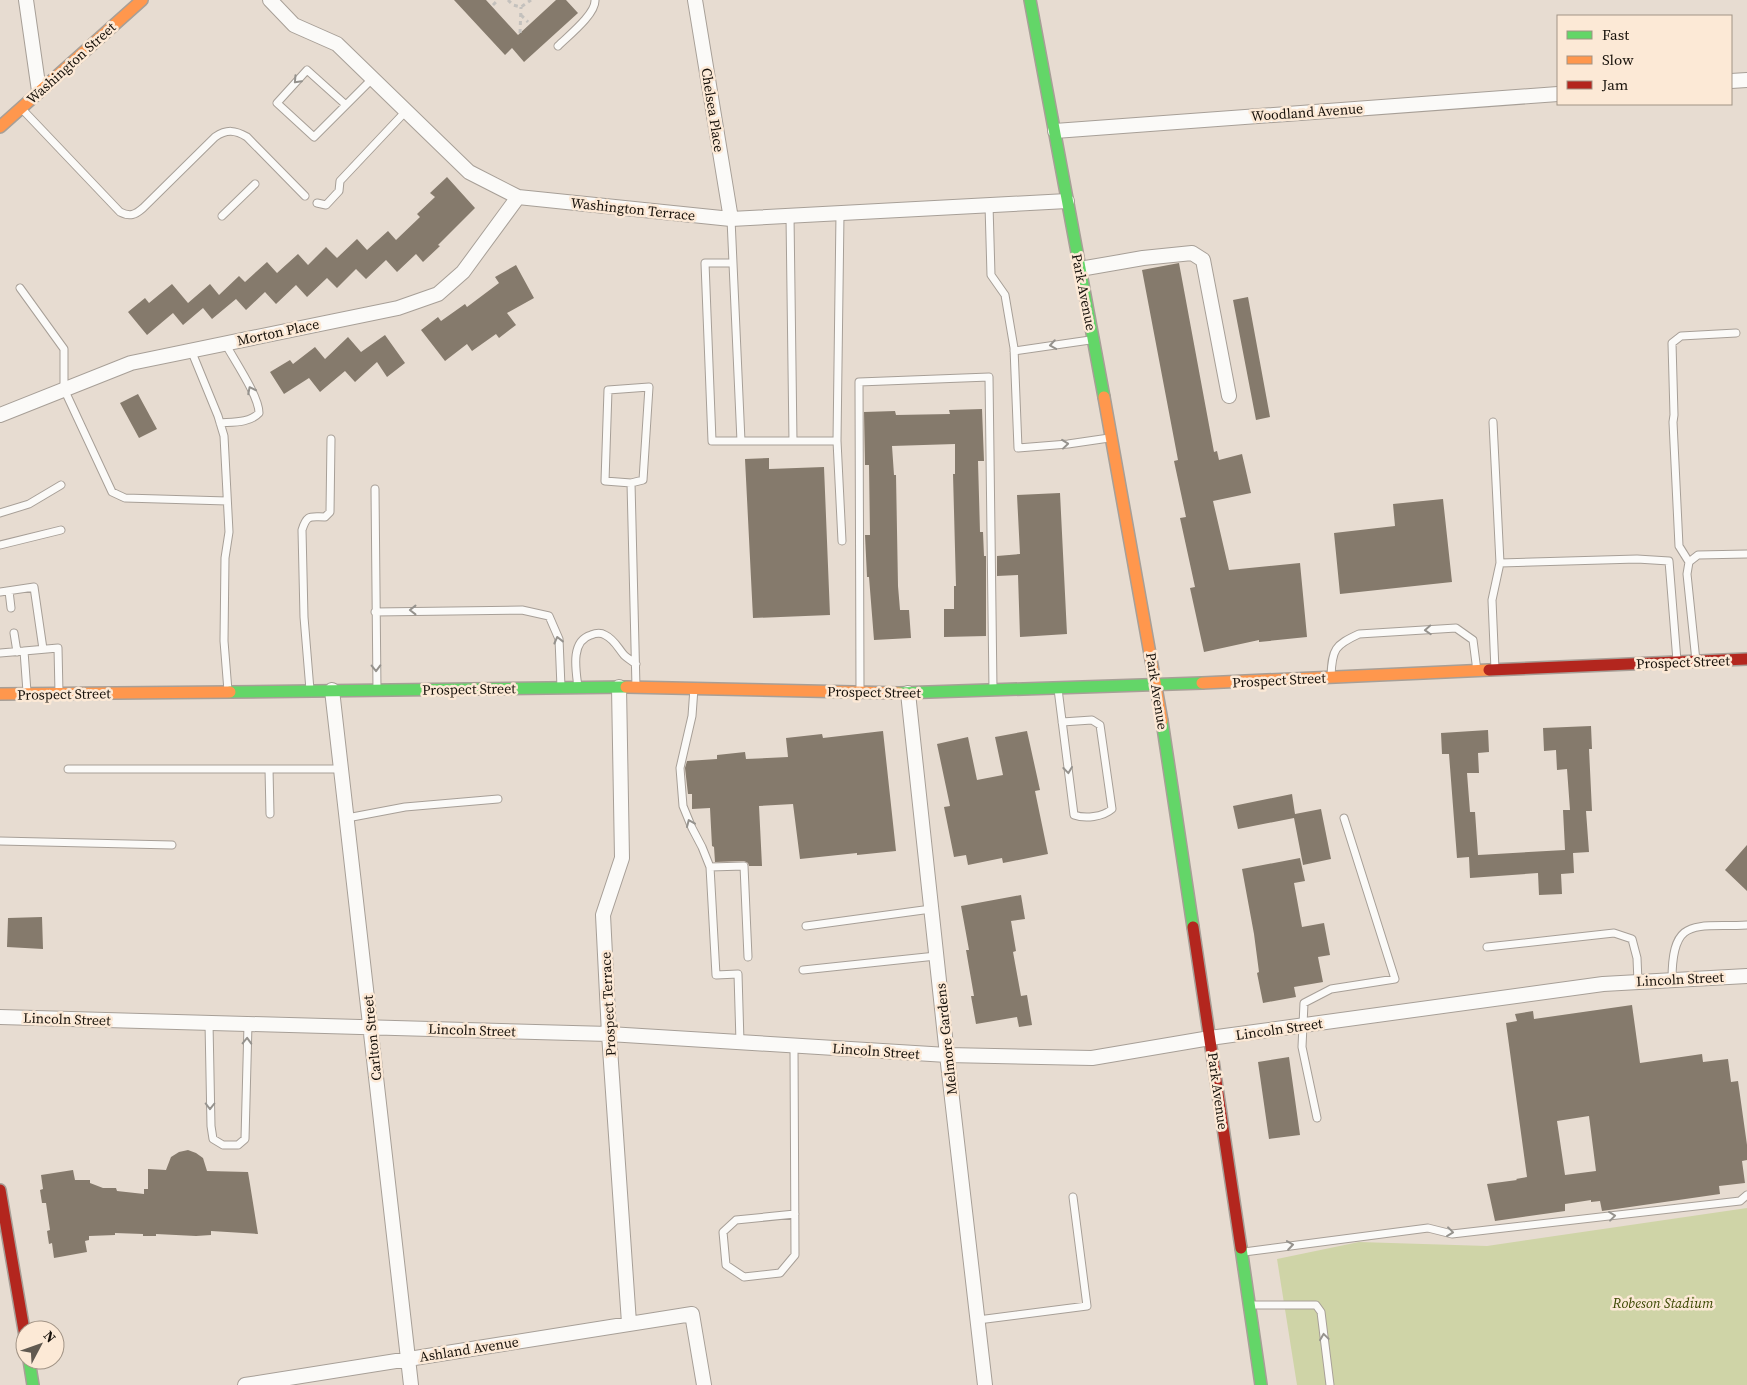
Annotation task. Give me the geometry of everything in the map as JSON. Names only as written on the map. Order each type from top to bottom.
[{"type":"street","points":[[26,0],[39,91]]},
{"type":"street","name":"Washington Street","points":[[0,127],[142,0]]},
{"type":"street","name":"Washington Terrace","points":[[270,0],[294,25],[337,44],[469,172],[518,197],[732,219],[790,216],[840,219],[988,205],[1067,201]]},
{"type":"street","name":"Chelsea Place","points":[[695,0],[732,219]]},
{"type":"street","name":"Park Avenue","points":[[1030,0],[1157,685],[1261,1385]]},
{"type":"street","points":[[1732,81],[1747,80]]},
{"type":"street","name":"Woodland Avenue","points":[[1055,130],[1557,94]]},
{"type":"street","name":"Morton Place","points":[[0,415],[131,362],[398,308],[438,294],[463,272],[518,197]]},
{"type":"street","points":[[1080,269],[1143,258],[1192,253],[1203,260],[1229,396]]},
{"type":"street","name":"Prospect Street","points":[[0,694],[619,687],[908,693],[1157,685],[1747,659]]},
{"type":"street","name":"Prospect Terrace","points":[[619,687],[622,858],[603,914],[609,1034],[629,1323]]},
{"type":"street","name":"Carlton Street","points":[[332,690],[411,1385]]},
{"type":"street","name":"Melmore Gardens","points":[[908,693],[985,1385]]},
{"type":"street","name":"Lincoln Street","points":[[0,1017],[609,1034],[947,1055],[1092,1058],[1210,1038],[1602,984],[1747,976]]},
{"type":"street","points":[[0,1190],[22,1320]]},
{"type":"street","name":"Ashland Avenue","points":[[245,1385],[692,1314],[704,1385]]},
{"type":"street","points":[[31,1370],[33,1385]]},
{"type":"lane","points":[[558,46],[591,12],[595,5],[595,0]]},
{"type":"lane","points":[[346,105],[307,70],[277,103],[314,137],[346,105],[372,78]]},
{"type":"lane","points":[[20,108],[120,212],[127,216],[136,214],[143,208],[215,137],[224,131],[236,131],[247,136],[305,196]]},
{"type":"lane","points":[[317,203],[326,205],[339,191],[340,181],[406,111]]},
{"type":"lane","points":[[222,216],[255,184]]},
{"type":"lane","points":[[988,205],[991,275],[1005,295],[1014,351],[1018,448],[1068,444],[1111,437]]},
{"type":"lane","points":[[790,216],[793,441]]},
{"type":"lane","points":[[732,219],[741,441]]},
{"type":"lane","points":[[840,219],[838,442],[842,541]]},
{"type":"lane","points":[[733,263],[705,263],[712,441],[838,442]]},
{"type":"lane","points":[[20,288],[64,349],[64,389],[112,492],[125,498],[227,501]]},
{"type":"lane","points":[[1696,661],[1687,574],[1689,562],[1680,546],[1673,422],[1672,343],[1681,336],[1736,333]]},
{"type":"lane","points":[[1014,351],[1093,339]]},
{"type":"lane","points":[[220,423],[255,418],[259,413],[252,390],[225,343]]},
{"type":"lane","points":[[191,350],[224,436],[229,532],[225,558],[224,618],[228,692]]},
{"type":"lane","points":[[860,692],[859,382],[989,377],[993,690]]},
{"type":"lane","points":[[649,387],[643,480],[631,483],[605,481],[608,390],[649,387]]},
{"type":"lane","points":[[1492,422],[1500,563],[1492,600],[1495,670]]},
{"type":"lane","points":[[310,691],[304,617],[302,530],[306,519],[309,517],[325,517],[330,512],[331,439]]},
{"type":"lane","points":[[631,483],[636,687]]},
{"type":"lane","points":[[0,513],[29,504],[61,485]]},
{"type":"lane","points":[[375,489],[376,690]]},
{"type":"lane","points":[[0,545],[60,530]]},
{"type":"lane","points":[[1689,562],[1698,555],[1747,554]]},
{"type":"lane","points":[[1500,563],[1637,559],[1669,561],[1677,662]]},
{"type":"lane","points":[[0,592],[34,588],[43,650]]},
{"type":"lane","points":[[9,591],[11,608]]},
{"type":"lane","points":[[376,612],[522,610],[549,616],[560,639],[561,688]]},
{"type":"lane","points":[[1331,677],[1332,656],[1336,648],[1359,634],[1456,628],[1473,640],[1477,671]]},
{"type":"lane","points":[[578,688],[576,660],[578,646],[586,636],[599,632],[607,635],[617,644],[624,656],[636,664]]},
{"type":"lane","points":[[14,633],[20,652],[27,694]]},
{"type":"lane","points":[[0,653],[58,648],[59,694]]},
{"type":"lane","points":[[694,688],[692,716],[680,768],[683,806],[710,867],[716,975],[738,974],[740,1042]]},
{"type":"lane","points":[[1058,688],[1062,722],[1074,815],[1081,818],[1106,814],[1112,809],[1100,725],[1092,720],[1062,722]]},
{"type":"lane","points":[[68,769],[341,769]]},
{"type":"lane","points":[[269,769],[270,814]]},
{"type":"lane","points":[[347,818],[405,807],[498,799]]},
{"type":"lane","points":[[1317,1118],[1302,1047],[1304,1002],[1331,989],[1395,979],[1344,818]]},
{"type":"lane","points":[[0,841],[172,845]]},
{"type":"lane","points":[[710,867],[744,866],[748,957]]},
{"type":"lane","points":[[806,926],[931,909]]},
{"type":"lane","points":[[1672,980],[1674,946],[1680,935],[1689,929],[1706,926],[1747,925]]},
{"type":"lane","points":[[1487,947],[1614,934],[1632,939],[1637,958],[1638,982]]},
{"type":"lane","points":[[802,970],[936,956]]},
{"type":"lane","points":[[209,1023],[210,1126],[213,1139],[223,1145],[238,1145],[245,1139],[248,1024]]},
{"type":"lane","points":[[794,1046],[796,1256],[780,1273],[744,1277],[726,1265],[724,1232],[736,1220],[795,1214]]},
{"type":"lane","points":[[1242,1252],[1428,1228],[1452,1234],[1720,1204],[1740,1201],[1747,1195]]},
{"type":"lane","points":[[978,1320],[1087,1306],[1073,1197]]},
{"type":"lane","points":[[1249,1305],[1316,1305],[1320,1312],[1330,1385]]},
{"type":"path","points":[[493,5],[498,0]]},
{"type":"path","points":[[508,0],[513,5],[521,7],[531,0]]},
{"type":"path","points":[[520,33],[521,7]]},
{"type":"path","points":[[521,14],[528,22]]},
{"type":"green space","name":"Robeson Stadium","points":[[1747,1208],[1747,1385],[1297,1385],[1277,1259],[1359,1242],[1487,1246]]},
{"type":"building","points":[[454,0],[486,0],[518,35],[556,0],[566,0],[578,13],[524,62],[512,48],[505,55]]},
{"type":"building","points":[[447,177],[475,208],[423,262],[416,254],[397,272],[386,260],[366,279],[356,269],[337,288],[327,278],[307,297],[296,285],[276,304],[265,292],[246,310],[236,299],[212,319],[203,308],[183,325],[173,313],[147,335],[128,312],[145,298],[149,303],[172,284],[188,303],[210,284],[219,295],[239,276],[245,282],[267,262],[277,273],[298,254],[308,265],[326,247],[337,258],[357,239],[367,250],[388,231],[396,240],[420,217],[417,214],[435,197],[430,193]]},
{"type":"building","points":[[1179,263],[1214,452],[1217,451],[1219,460],[1242,454],[1251,493],[1213,501],[1229,570],[1300,563],[1307,637],[1259,642],[1259,640],[1204,652],[1190,588],[1195,587],[1180,518],[1186,517],[1174,461],[1178,460],[1142,270]]},
{"type":"building","points":[[516,265],[534,298],[507,313],[516,325],[499,338],[496,334],[472,351],[467,344],[445,361],[421,330],[438,317],[441,321],[465,304],[467,307],[499,283],[495,277]]},
{"type":"building","points":[[1248,297],[1270,417],[1256,420],[1233,300]]},
{"type":"building","points":[[385,335],[405,363],[387,377],[377,362],[355,382],[345,371],[320,392],[309,378],[284,394],[270,372],[290,360],[293,364],[315,347],[325,359],[348,337],[361,352]]},
{"type":"building","points":[[138,394],[157,429],[139,438],[120,403]]},
{"type":"building","points":[[982,409],[984,461],[978,461],[980,532],[983,532],[984,556],[986,556],[986,636],[944,637],[944,609],[954,609],[954,586],[956,586],[953,474],[955,474],[955,444],[892,446],[894,475],[896,475],[900,610],[909,610],[911,638],[874,640],[869,577],[867,577],[865,535],[870,535],[869,465],[865,465],[864,412],[895,411],[896,415],[950,414],[949,410]]},
{"type":"building","points":[[769,458],[769,469],[824,467],[830,615],[753,618],[745,459]]},
{"type":"building","points":[[1060,493],[1067,634],[1020,637],[1018,575],[997,576],[997,556],[1020,554],[1017,495]]},
{"type":"building","points":[[1443,499],[1452,582],[1340,594],[1334,533],[1395,526],[1393,504]]},
{"type":"building","points":[[1591,726],[1592,749],[1589,749],[1592,811],[1586,811],[1589,852],[1573,853],[1574,873],[1561,874],[1562,894],[1539,895],[1538,873],[1470,878],[1469,857],[1457,858],[1449,754],[1442,754],[1441,733],[1488,730],[1489,752],[1478,753],[1479,773],[1467,773],[1470,812],[1475,812],[1478,855],[1565,850],[1563,810],[1570,810],[1567,769],[1557,770],[1556,750],[1544,751],[1543,728]]},
{"type":"building","points":[[883,731],[896,851],[800,859],[793,804],[759,806],[762,866],[749,866],[744,861],[715,862],[714,847],[712,846],[710,808],[692,809],[692,794],[688,794],[685,768],[687,761],[717,759],[717,755],[745,752],[746,759],[788,757],[786,738],[822,734],[823,738]]},
{"type":"building","points":[[1027,731],[1040,790],[1035,791],[1048,854],[1003,863],[1002,858],[968,865],[966,855],[954,857],[944,807],[950,806],[937,744],[968,737],[977,780],[1003,775],[995,737]]},
{"type":"building","points":[[1292,794],[1295,814],[1321,809],[1331,859],[1303,865],[1294,818],[1238,829],[1233,806]]},
{"type":"building","points":[[1747,845],[1747,891],[1725,870]]},
{"type":"building","points":[[1300,858],[1305,881],[1294,883],[1302,927],[1324,923],[1330,955],[1318,957],[1323,982],[1294,987],[1296,997],[1263,1003],[1257,973],[1259,972],[1254,934],[1242,869]]},
{"type":"building","points":[[1021,895],[1025,919],[1011,921],[1016,951],[1013,952],[1021,996],[1027,995],[1032,1025],[1019,1027],[1017,1017],[976,1024],[971,996],[974,996],[966,950],[969,950],[961,906]]},
{"type":"building","points":[[42,917],[43,949],[7,947],[8,918]]},
{"type":"building","points":[[1632,1005],[1640,1063],[1702,1054],[1703,1062],[1728,1059],[1731,1082],[1738,1081],[1747,1145],[1747,1160],[1742,1161],[1745,1183],[1719,1186],[1720,1194],[1602,1211],[1600,1201],[1591,1202],[1591,1200],[1565,1204],[1565,1211],[1495,1221],[1487,1184],[1527,1177],[1506,1023],[1517,1021],[1515,1014],[1533,1011],[1534,1019]],"holes":[[[1589,1116],[1596,1171],[1565,1175],[1557,1121]]]},
{"type":"building","points":[[1289,1057],[1300,1135],[1269,1139],[1258,1062]]},
{"type":"building","points":[[188,1150],[203,1158],[207,1171],[248,1172],[258,1234],[211,1231],[211,1235],[196,1236],[156,1234],[156,1236],[143,1236],[143,1234],[115,1233],[115,1235],[89,1236],[89,1240],[85,1241],[87,1252],[54,1258],[52,1243],[49,1244],[47,1231],[50,1230],[46,1203],[42,1203],[40,1190],[43,1189],[41,1175],[73,1170],[75,1180],[90,1180],[90,1183],[103,1188],[116,1188],[117,1191],[144,1194],[144,1189],[148,1189],[148,1169],[166,1170],[171,1157],[179,1152]]},
{"type":"traffic: fast","points":[[1030,0],[1104,397]]},
{"type":"traffic: fast","points":[[899,693],[1202,683]]},
{"type":"traffic: fast","points":[[230,692],[626,687]]},
{"type":"traffic: fast","points":[[1162,721],[1193,927]]},
{"type":"traffic: fast","points":[[1241,1248],[1261,1385]]},
{"type":"traffic: fast","points":[[31,1370],[33,1385]]},
{"type":"traffic: slow","points":[[0,127],[142,0]]},
{"type":"traffic: slow","points":[[1104,397],[1162,721]]},
{"type":"traffic: slow","points":[[1202,683],[1489,670]]},
{"type":"traffic: slow","points":[[626,687],[899,693]]},
{"type":"traffic: slow","points":[[0,694],[230,692]]},
{"type":"traffic: jam","points":[[1489,670],[1747,659]]},
{"type":"traffic: jam","points":[[1193,927],[1241,1248]]},
{"type":"traffic: jam","points":[[0,1190],[22,1320]]}]
